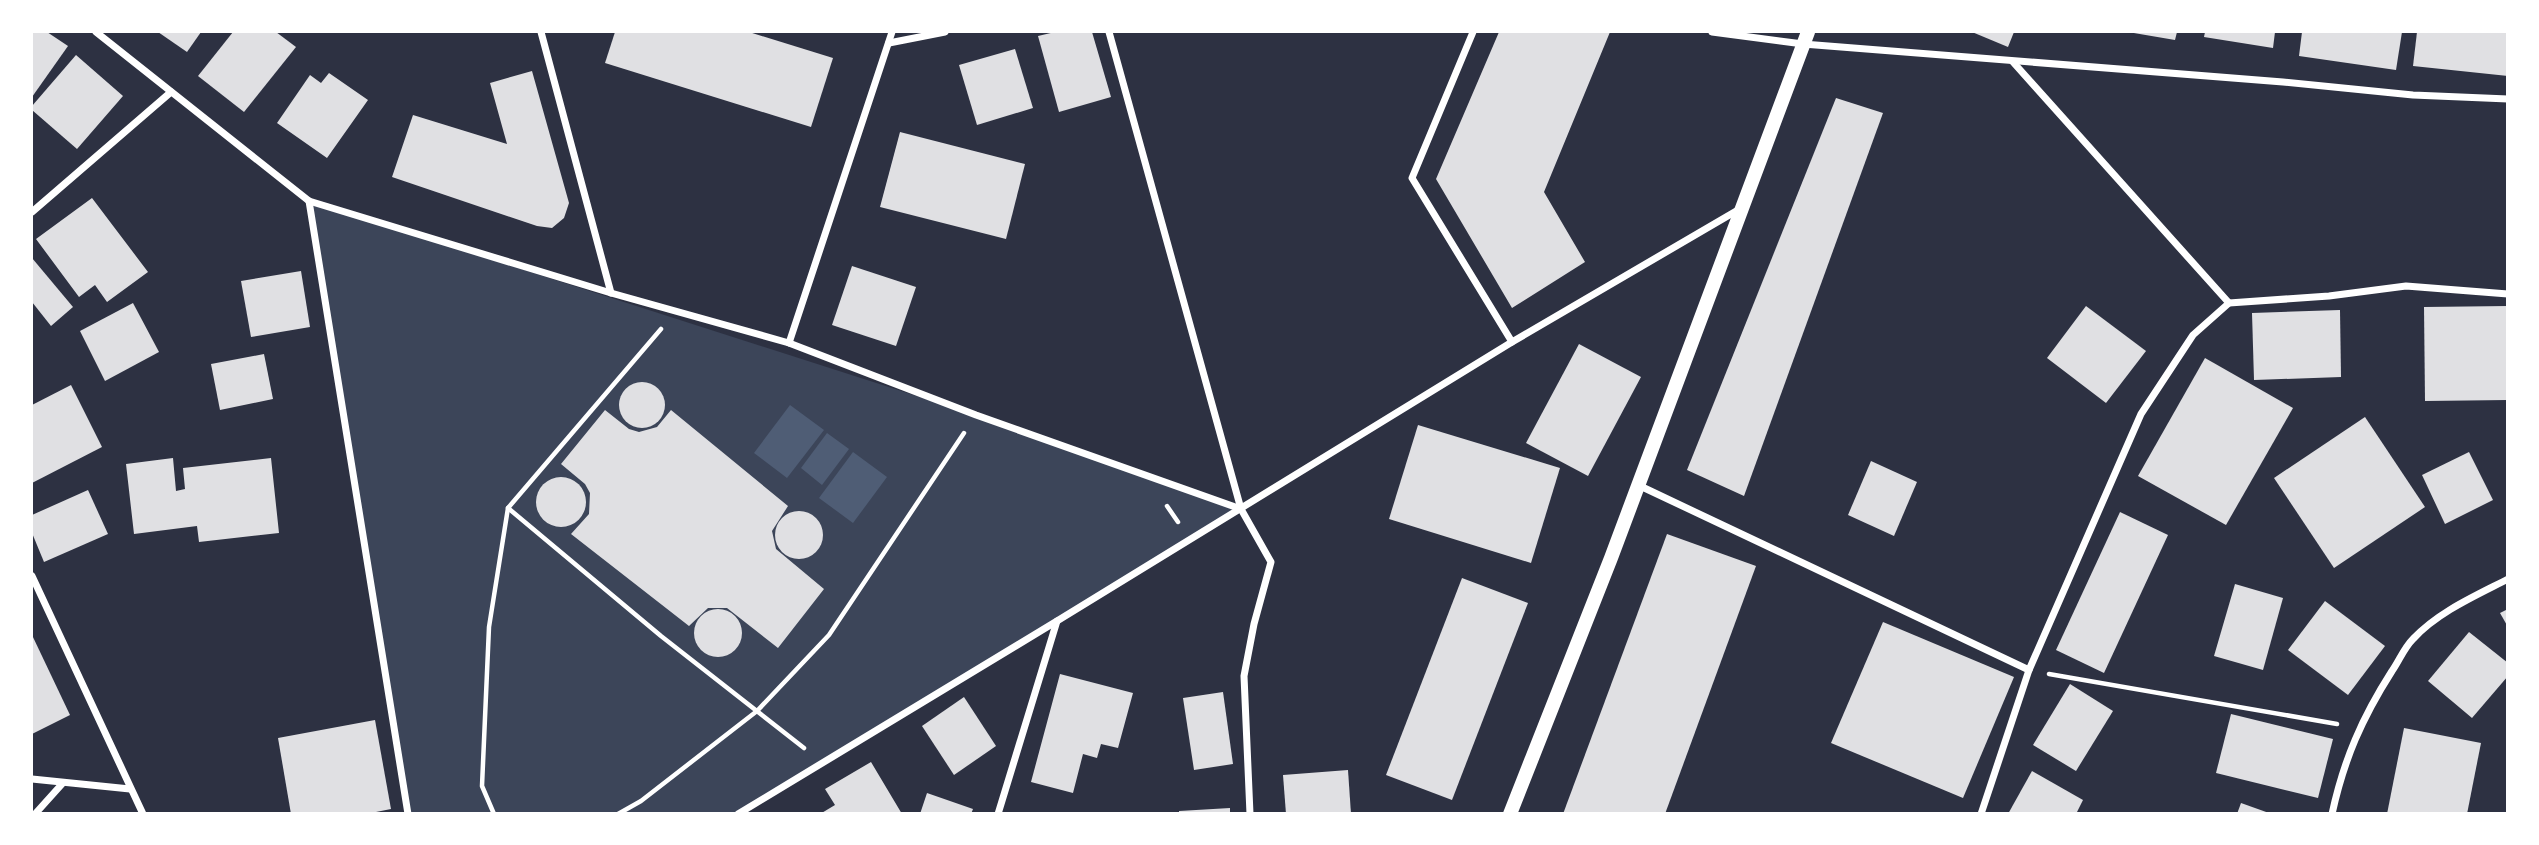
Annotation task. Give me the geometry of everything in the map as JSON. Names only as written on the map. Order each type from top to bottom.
[{"type":"main road","points":[[1510,814],[1808,36]]},
{"type":"street","points":[[96,32],[309,201],[611,293],[789,343],[976,415],[1241,509]]},
{"type":"street","points":[[541,32],[611,293]]},
{"type":"street","points":[[789,343],[892,32]]},
{"type":"street","points":[[889,43],[945,32]]},
{"type":"street","points":[[1109,32],[1241,509],[1271,562],[1254,624],[1244,676],[1250,814]]},
{"type":"street","points":[[1473,32],[1412,178],[1513,342]]},
{"type":"street","points":[[1713,32],[1808,36],[2013,61],[2413,95],[2508,99]]},
{"type":"street","points":[[2013,61],[2229,303]]},
{"type":"street","points":[[32,212],[171,92]]},
{"type":"street","points":[[309,201],[408,814]]},
{"type":"street","points":[[738,814],[1513,342],[1742,207]]},
{"type":"street","points":[[1981,814],[2029,670],[2141,414],[2193,335],[2229,303],[2329,296],[2406,286],[2508,294]]},
{"type":"street","points":[[1638,485],[2029,670]]},
{"type":"street","points":[[32,576],[142,814]]},
{"type":"street","points":[[2332,814],[2345,761],[2359,728],[2374,699],[2412,640],[2450,610],[2508,579]]},
{"type":"street","points":[[998,814],[1058,621]]},
{"type":"street","points":[[32,779],[130,789]]},
{"type":"street","points":[[35,814],[62,784]]},
{"type":"path","points":[[494,814],[482,786],[489,627],[508,508],[676,311]]},
{"type":"path","points":[[618,814],[641,801],[757,711],[829,635],[976,415]]},
{"type":"path","points":[[508,508],[661,636],[821,762]]},
{"type":"path","points":[[2029,670],[2359,728]]},
{"type":"shaded area","points":[[309,201],[976,415],[1241,509],[738,813],[408,813]]},
{"type":"shaded area","points":[[790,405],[824,430],[787,478],[754,453]]},
{"type":"shaded area","points":[[827,433],[849,449],[822,485],[801,468]]},
{"type":"shaded area","points":[[853,452],[887,477],[853,523],[819,498]]},
{"type":"building","points":[[32,32],[47,32],[68,46],[32,97]]},
{"type":"building","points":[[158,32],[201,32],[187,52]]},
{"type":"building","points":[[233,32],[276,32],[296,47],[244,112],[198,76]]},
{"type":"building","points":[[615,32],[749,32],[833,58],[811,127],[605,63]]},
{"type":"building","points":[[1055,32],[1092,32],[1111,97],[1059,112],[1038,36]]},
{"type":"building","points":[[1499,32],[1610,32],[1544,192],[1585,262],[1512,308],[1436,179]]},
{"type":"building","points":[[1972,32],[2014,32],[2008,47]]},
{"type":"building","points":[[2128,32],[2177,32],[2175,40]]},
{"type":"building","points":[[2205,32],[2275,32],[2273,48],[2204,37]]},
{"type":"building","points":[[2302,32],[2402,32],[2396,70],[2299,56]]},
{"type":"building","points":[[2417,32],[2508,32],[2508,76],[2413,66]]},
{"type":"building","points":[[1015,49],[1033,108],[977,125],[959,65]]},
{"type":"building","points":[[76,55],[123,96],[77,149],[32,110],[32,106]]},
{"type":"building","points":[[532,71],[569,203],[564,218],[552,228],[537,226],[392,177],[413,115],[507,144],[490,83]]},
{"type":"building","points":[[329,73],[368,100],[327,158],[277,123],[310,75],[321,83]]},
{"type":"building","points":[[1836,98],[1883,113],[1744,496],[1687,470]]},
{"type":"building","points":[[900,132],[1025,164],[1006,239],[880,207]]},
{"type":"building","points":[[92,198],[148,272],[107,302],[95,285],[79,297],[36,239]]},
{"type":"building","points":[[32,258],[73,307],[51,326],[32,302]]},
{"type":"building","points":[[852,266],[916,287],[896,346],[832,325]]},
{"type":"building","points":[[301,271],[310,327],[251,337],[241,281]]},
{"type":"building","points":[[133,303],[159,352],[105,381],[80,331]]},
{"type":"building","points":[[2086,306],[2146,351],[2106,403],[2047,358]]},
{"type":"building","points":[[2508,306],[2508,400],[2425,401],[2424,307]]},
{"type":"building","points":[[2340,310],[2341,377],[2254,380],[2252,313]]},
{"type":"building","points":[[1579,344],[1641,377],[1588,476],[1526,443]]},
{"type":"building","points":[[264,354],[273,399],[220,410],[211,364]]},
{"type":"building","points":[[2205,358],[2293,408],[2226,525],[2138,476]]},
{"type":"building","points":[[642,382],[658,389],[665,405],[658,421],[642,428],[626,421],[619,405],[626,389]]},
{"type":"building","points":[[71,385],[102,447],[32,483],[32,405]]},
{"type":"building","points":[[605,410],[629,429],[639,432],[657,427],[671,410],[788,506],[772,531],[776,549],[824,589],[778,648],[727,608],[708,608],[689,626],[571,534],[589,514],[590,493],[585,484],[561,464]]},
{"type":"building","points":[[2365,417],[2425,507],[2334,568],[2274,478]]},
{"type":"building","points":[[1418,425],[1560,468],[1531,563],[1389,519]]},
{"type":"building","points":[[2469,452],[2493,500],[2445,524],[2422,475]]},
{"type":"building","points":[[173,458],[176,491],[185,489],[183,468],[271,458],[279,533],[199,542],[197,526],[134,534],[126,464]]},
{"type":"building","points":[[1871,461],[1917,482],[1894,536],[1848,515]]},
{"type":"building","points":[[561,477],[579,484],[586,502],[579,520],[561,527],[543,520],[536,502],[543,484]]},
{"type":"building","points":[[88,490],[108,534],[44,562],[32,533],[32,515]]},
{"type":"building","points":[[799,511],[816,518],[823,535],[816,552],[799,559],[782,552],[775,535],[782,518]]},
{"type":"building","points":[[2120,512],[2168,535],[2104,673],[2056,650]]},
{"type":"building","points":[[1667,534],[1756,566],[1665,814],[1563,814]]},
{"type":"building","points":[[1462,578],[1528,603],[1452,800],[1386,775]]},
{"type":"building","points":[[2235,584],[2283,598],[2263,670],[2214,656]]},
{"type":"building","points":[[2325,601],[2385,646],[2348,695],[2288,650]]},
{"type":"building","points":[[718,609],[735,616],[742,633],[735,650],[718,657],[701,650],[694,633],[701,616]]},
{"type":"building","points":[[2508,609],[2508,627],[2500,613]]},
{"type":"building","points":[[1883,622],[2014,677],[1963,798],[1831,743]]},
{"type":"building","points":[[2469,632],[2508,663],[2508,676],[2472,718],[2428,681]]},
{"type":"building","points":[[32,635],[70,715],[32,734]]},
{"type":"building","points":[[1060,674],[1133,693],[1118,748],[1101,744],[1097,758],[1083,754],[1073,793],[1031,782]]},
{"type":"building","points":[[2070,684],[2113,711],[2076,771],[2033,745]]},
{"type":"building","points":[[1223,692],[1233,764],[1194,770],[1183,698]]},
{"type":"building","points":[[964,697],[996,746],[954,775],[922,726]]},
{"type":"building","points":[[2231,714],[2333,739],[2318,798],[2216,773]]},
{"type":"building","points":[[375,720],[391,809],[366,814],[291,814],[278,738]]},
{"type":"building","points":[[2404,728],[2481,743],[2467,814],[2387,814]]},
{"type":"building","points":[[871,762],[902,814],[820,814],[835,805],[825,789]]},
{"type":"building","points":[[1348,770],[1351,814],[1286,814],[1283,775]]},
{"type":"building","points":[[2032,771],[2083,800],[2076,814],[2008,814]]},
{"type":"building","points":[[927,793],[973,809],[971,814],[920,814]]},
{"type":"building","points":[[2241,803],[2269,813],[2269,814],[2237,814]]},
{"type":"building","points":[[1230,808],[1230,814],[1179,814],[1179,811]]}]
